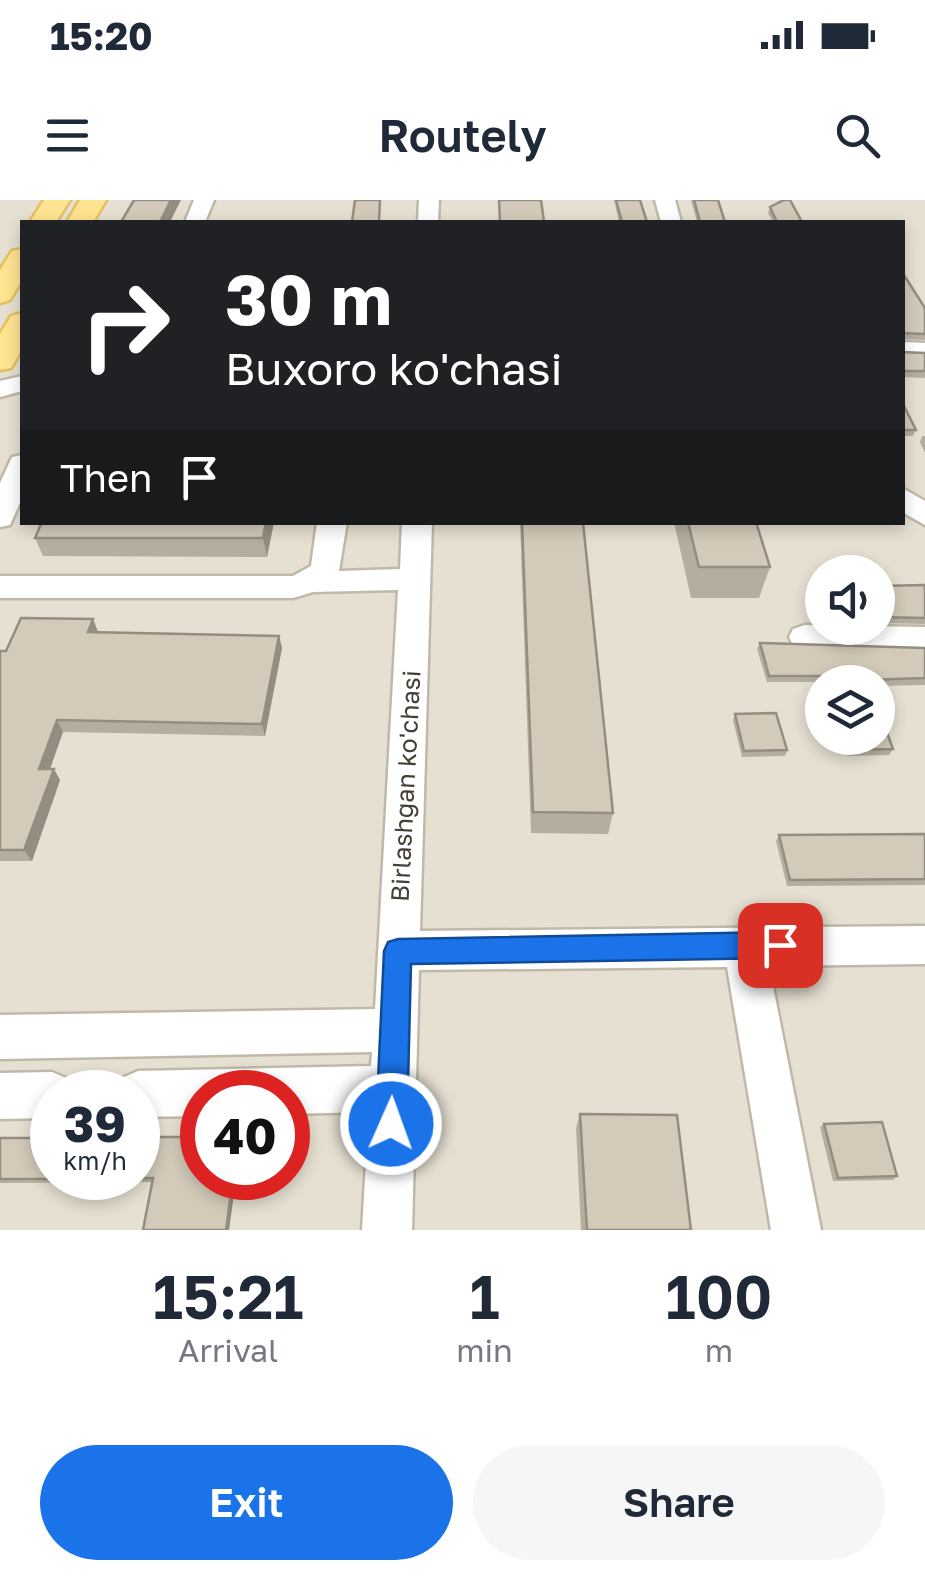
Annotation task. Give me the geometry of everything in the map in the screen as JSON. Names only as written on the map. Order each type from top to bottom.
[{"type":"main road","points":[[0,294],[20,260]]},
{"type":"main road","points":[[0,362],[20,326]]},
{"type":"street","points":[[0,518],[20,467]]},
{"type":"street","points":[[905,499],[925,516]]},
{"type":"street","points":[[317,583],[326,572],[332,525]]},
{"type":"street","name":"Birlashgan ko'chasi","points":[[387,1230],[417,525]]},
{"type":"street","points":[[0,587],[293,587],[414,580]]},
{"type":"street","points":[[895,638],[925,639]]},
{"type":"street","points":[[398,951],[925,944]]},
{"type":"street","points":[[744,945],[796,1230]]},
{"type":"street","points":[[0,1037],[395,1030]]},
{"type":"street","points":[[160,1094],[392,1090]]},
{"type":"street","points":[[0,1096],[30,1095]]},
{"type":"shaded area","points":[[0,200],[925,200],[925,1230],[0,1230]]},
{"type":"building","points":[[134,200],[171,200],[161,220],[122,220]]},
{"type":"building","points":[[355,200],[380,200],[379,220],[352,220]]},
{"type":"building","points":[[499,200],[541,200],[544,220],[500,220]]},
{"type":"building","points":[[616,200],[640,200],[646,220],[621,220]]},
{"type":"building","points":[[694,200],[718,200],[724,220],[699,220]]},
{"type":"building","points":[[790,200],[801,220],[776,220],[770,207]]},
{"type":"building","points":[[905,277],[925,308],[925,334],[905,333]]},
{"type":"building","points":[[905,352],[925,353],[925,371],[905,371]]},
{"type":"building","points":[[905,408],[916,430],[905,430]]},
{"type":"building","points":[[41,525],[265,525],[263,538],[35,538]]},
{"type":"building","points":[[522,525],[583,525],[613,813],[533,812]]},
{"type":"building","points":[[689,525],[757,525],[770,567],[699,567]]},
{"type":"building","points":[[925,585],[925,618],[895,617],[895,586]]},
{"type":"building","points":[[21,618],[93,619],[88,632],[279,636],[262,724],[57,720],[39,769],[54,769],[24,850],[0,850],[0,651],[6,651]]},
{"type":"building","points":[[760,643],[925,648],[925,678],[895,679],[895,665],[805,665],[805,676],[769,676]]},
{"type":"building","points":[[776,713],[787,750],[744,751],[735,714]]},
{"type":"building","points":[[925,834],[925,879],[790,880],[779,835]]},
{"type":"building","points":[[580,1114],[677,1115],[691,1230],[587,1230]]},
{"type":"building","points":[[882,1122],[897,1176],[838,1178],[824,1124]]},
{"type":"building","points":[[160,1137],[180,1137],[180,1200],[230,1200],[226,1230],[143,1230],[149,1200],[160,1200]]},
{"type":"building","points":[[0,1138],[30,1138],[30,1179],[0,1179]]},
{"type":"route","points":[[391,1124],[398,951],[780,945]]}]
